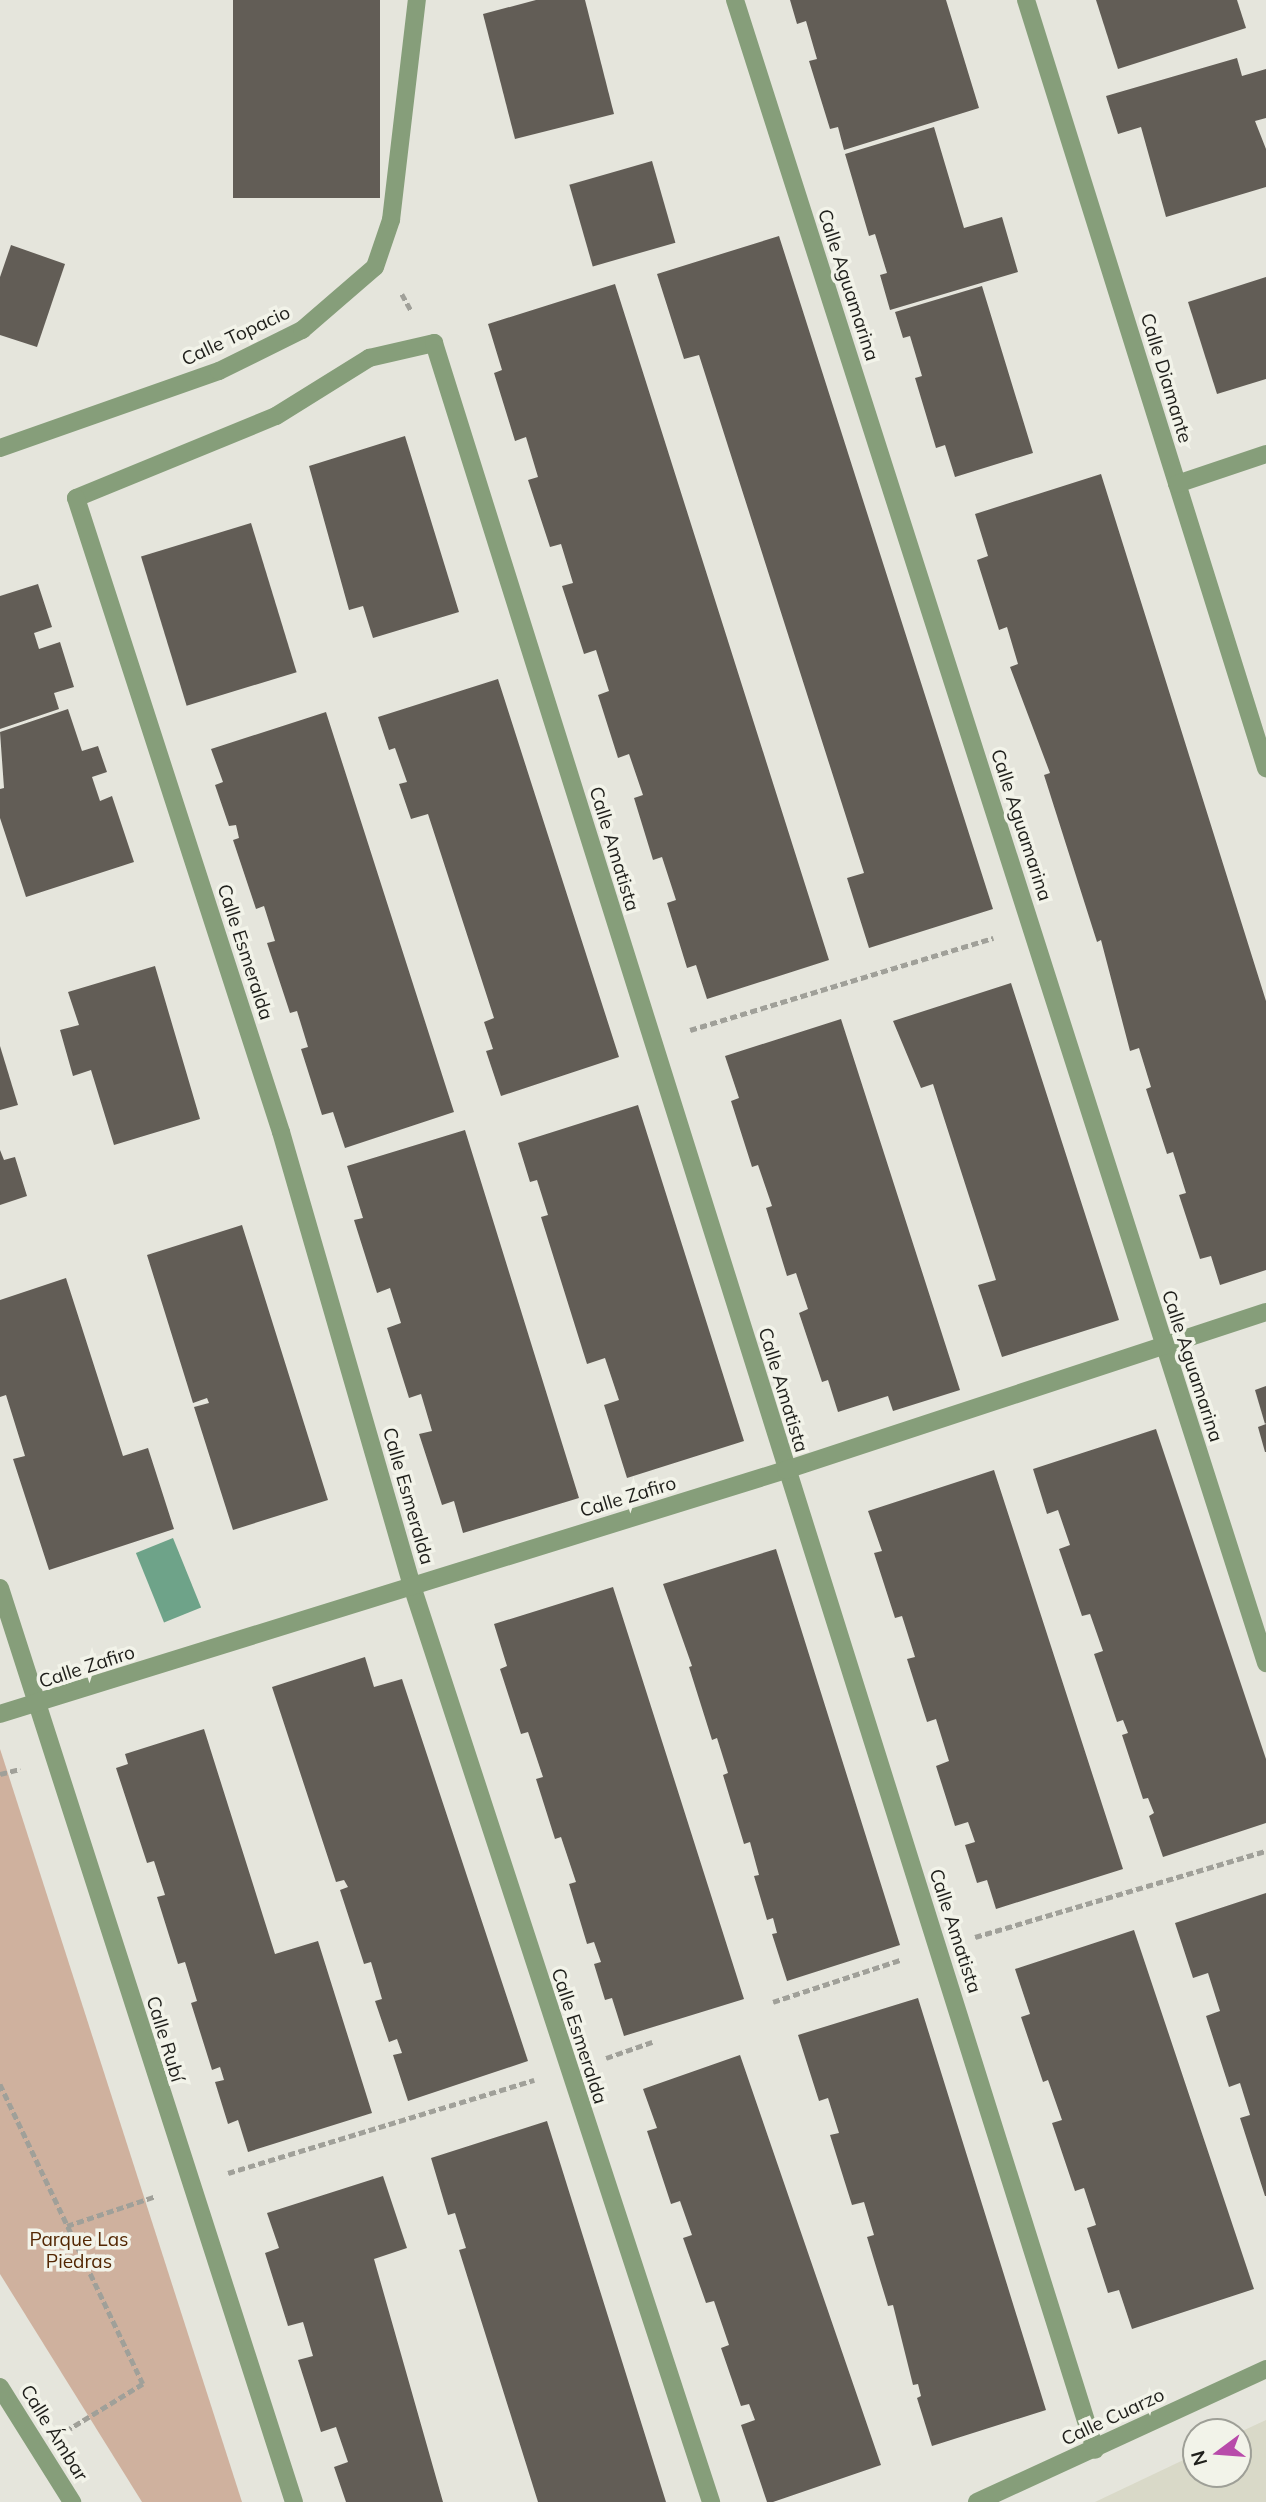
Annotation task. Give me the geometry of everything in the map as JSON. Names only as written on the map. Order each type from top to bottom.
[{"type":"street","name":"Calle Topacio","points":[[0,448],[219,371],[302,330],[374,267],[391,220],[417,0]]},
{"type":"street","name":"Calle Aguamarina","points":[[735,0],[1266,1663]]},
{"type":"street","name":"Calle Diamante","points":[[1026,0],[1266,768]]},
{"type":"street","name":"Calle Esmeralda","points":[[433,343],[369,358],[276,416],[76,498],[281,1132],[412,1586],[711,2502]]},
{"type":"street","name":"Calle Amatista","points":[[433,343],[786,1471],[939,1948],[1094,2450]]},
{"type":"street","points":[[1177,484],[1266,454]]},
{"type":"street","name":"Calle Zafiro","points":[[0,1714],[37,1705],[786,1471],[1266,1312]]},
{"type":"street","name":"Calle Rubí","points":[[0,1588],[189,2184],[294,2502]]},
{"type":"street","name":"Calle Cuarzo","points":[[977,2502],[1266,2369]]},
{"type":"street","name":"Calle Ámbar","points":[[0,2387],[72,2502]]},
{"type":"path","points":[[374,267],[412,276],[401,296],[433,343]]},
{"type":"path","points":[[653,1042],[1031,927]]},
{"type":"path","points":[[773,2003],[939,1948],[1266,1850]]},
{"type":"path","points":[[68,2226],[189,2184],[568,2070],[652,2042]]},
{"type":"path","points":[[0,2084],[143,2384],[38,2448]]},
{"type":"shaded area","points":[[173,1538],[201,1608],[164,1623],[136,1553]]},
{"type":"shaded area","points":[[1266,2420],[1266,2502],[1095,2502],[1182,2461],[1182,2488],[1252,2488],[1252,2426]]},
{"type":"green space","name":"Parque Las Piedras","points":[[0,1749],[242,2502],[142,2502],[0,2274]]},
{"type":"building","points":[[233,0],[380,0],[380,198],[233,198]]},
{"type":"building","points":[[536,0],[585,0],[614,114],[515,139],[483,14]]},
{"type":"building","points":[[790,0],[946,0],[979,108],[844,150],[838,127],[830,129],[809,61],[817,59],[806,21],[797,24]]},
{"type":"building","points":[[1096,0],[1237,0],[1246,28],[1118,69]]},
{"type":"building","points":[[1237,58],[1242,76],[1266,69],[1266,118],[1255,121],[1266,149],[1266,187],[1166,217],[1141,127],[1118,134],[1106,96]]},
{"type":"building","points":[[934,127],[964,228],[1002,217],[1018,272],[890,310],[880,275],[887,273],[875,234],[869,236],[845,154]]},
{"type":"building","points":[[652,161],[675,243],[593,266],[569,185]]},
{"type":"building","points":[[779,236],[993,909],[869,948],[847,878],[864,873],[699,355],[684,359],[657,274]]},
{"type":"building","points":[[11,245],[65,264],[37,347],[0,335],[0,277]]},
{"type":"building","points":[[1266,277],[1266,379],[1217,394],[1188,302]]},
{"type":"building","points":[[615,284],[829,960],[707,999],[696,965],[687,968],[667,903],[676,900],[662,857],[653,860],[634,798],[643,795],[629,754],[618,758],[598,695],[609,691],[596,650],[584,654],[562,586],[573,583],[561,544],[550,547],[528,480],[538,477],[526,437],[515,441],[494,373],[502,370],[488,324]]},
{"type":"building","points":[[982,286],[1033,453],[955,477],[945,445],[936,448],[915,378],[922,376],[910,336],[903,338],[895,312]]},
{"type":"building","points":[[405,436],[459,612],[373,638],[363,606],[349,610],[309,466]]},
{"type":"building","points":[[1101,474],[1266,1001],[1266,1270],[1220,1285],[1211,1256],[1200,1259],[1179,1195],[1186,1193],[1173,1152],[1167,1154],[1146,1089],[1151,1087],[1139,1048],[1130,1051],[1101,940],[1097,942],[1044,775],[1050,773],[1010,667],[1018,664],[1007,627],[999,630],[977,560],[988,556],[975,514]]},
{"type":"building","points":[[251,523],[297,672],[187,706],[141,557]]},
{"type":"building","points":[[38,584],[52,627],[34,633],[39,649],[60,642],[74,687],[54,693],[59,709],[0,729],[0,596]]},
{"type":"building","points":[[498,679],[619,1057],[501,1096],[486,1051],[493,1049],[484,1022],[494,1018],[428,814],[411,819],[399,784],[407,782],[395,748],[389,750],[378,717]]},
{"type":"building","points":[[68,709],[82,751],[98,746],[107,772],[92,777],[100,801],[112,796],[134,862],[26,897],[0,818],[0,789],[4,788],[0,732]]},
{"type":"building","points":[[326,712],[454,1112],[345,1148],[333,1112],[322,1115],[301,1049],[308,1047],[297,1011],[290,1013],[267,943],[275,941],[264,906],[256,909],[233,840],[239,838],[236,825],[229,826],[215,785],[223,782],[211,749]]},
{"type":"building","points":[[155,966],[200,1119],[114,1145],[91,1070],[73,1076],[60,1030],[79,1025],[68,992]]},
{"type":"building","points":[[1011,983],[1119,1320],[1002,1357],[978,1285],[996,1280],[933,1084],[921,1088],[893,1021]]},
{"type":"building","points":[[841,1019],[960,1390],[893,1411],[888,1396],[838,1412],[828,1380],[822,1382],[799,1313],[808,1309],[796,1273],[787,1276],[766,1208],[772,1206],[758,1165],[752,1167],[731,1101],[739,1098],[725,1056]]},
{"type":"building","points":[[0,1046],[18,1105],[0,1110]]},
{"type":"building","points":[[638,1105],[744,1441],[627,1478],[604,1405],[619,1400],[605,1358],[587,1364],[541,1217],[548,1215],[537,1180],[530,1182],[518,1143]]},
{"type":"building","points":[[465,1130],[579,1498],[463,1533],[454,1501],[442,1505],[419,1434],[432,1431],[421,1394],[409,1398],[387,1328],[401,1323],[390,1288],[377,1293],[354,1220],[363,1218],[347,1166]]},
{"type":"building","points":[[0,1150],[4,1160],[15,1157],[27,1196],[0,1205]]},
{"type":"building","points":[[242,1225],[328,1500],[233,1530],[194,1407],[209,1403],[207,1398],[193,1403],[147,1255]]},
{"type":"building","points":[[66,1278],[123,1456],[148,1448],[174,1529],[49,1570],[13,1459],[25,1456],[6,1395],[0,1397],[0,1300]]},
{"type":"building","points":[[1266,1386],[1266,1423],[1265,1424],[1255,1390]]},
{"type":"building","points":[[1266,1424],[1266,1452],[1265,1452],[1258,1427]]},
{"type":"building","points":[[1156,1429],[1266,1759],[1266,1823],[1163,1857],[1149,1816],[1154,1813],[1148,1798],[1143,1799],[1122,1735],[1128,1733],[1123,1720],[1117,1722],[1094,1654],[1103,1651],[1090,1614],[1082,1616],[1059,1549],[1070,1545],[1058,1510],[1047,1514],[1033,1469]]},
{"type":"building","points":[[994,1470],[1123,1869],[996,1909],[987,1880],[977,1883],[965,1845],[975,1842],[968,1822],[955,1826],[936,1766],[949,1761],[936,1719],[927,1722],[907,1659],[915,1657],[902,1616],[895,1618],[874,1553],[882,1551],[868,1511]]},
{"type":"building","points":[[776,1549],[900,1945],[787,1981],[772,1934],[777,1933],[773,1918],[767,1920],[754,1876],[759,1875],[750,1842],[744,1844],[723,1775],[728,1773],[717,1738],[712,1740],[689,1667],[692,1666],[663,1584]]},
{"type":"building","points":[[613,1587],[744,1999],[624,2036],[612,1998],[605,2000],[594,1964],[601,1962],[594,1942],[587,1944],[569,1884],[576,1882],[561,1837],[555,1839],[536,1779],[543,1777],[528,1732],[521,1734],[500,1669],[507,1666],[494,1624]]},
{"type":"building","points":[[365,1657],[374,1687],[402,1679],[528,2061],[408,2101],[393,2055],[402,2053],[397,2039],[389,2042],[375,2001],[382,1999],[371,1962],[364,1964],[340,1890],[348,1887],[344,1880],[336,1882],[272,1687]]},
{"type":"building","points":[[204,1729],[275,1954],[318,1941],[372,2113],[248,2152],[238,2120],[228,2124],[215,2082],[224,2080],[220,2067],[212,2070],[191,2003],[197,2001],[185,1962],[178,1964],[157,1897],[165,1895],[154,1861],[147,1863],[116,1768],[128,1764],[125,1754]]},
{"type":"building","points":[[1266,1893],[1265,2196],[1240,2118],[1250,2115],[1240,2083],[1229,2087],[1206,2016],[1220,2011],[1208,1973],[1193,1978],[1175,1923]]},
{"type":"building","points":[[1134,1930],[1254,2289],[1132,2329],[1119,2290],[1108,2293],[1087,2228],[1096,2225],[1084,2188],[1075,2191],[1052,2123],[1062,2120],[1048,2080],[1043,2082],[1021,2017],[1030,2014],[1015,1969]]},
{"type":"building","points":[[918,1998],[1046,2410],[932,2446],[917,2398],[921,2396],[918,2384],[913,2385],[893,2305],[888,2306],[867,2237],[874,2235],[864,2202],[852,2205],[830,2135],[839,2133],[828,2098],[819,2101],[798,2035]]},
{"type":"building","points":[[740,2055],[881,2465],[773,2502],[767,2502],[741,2425],[755,2420],[749,2404],[741,2406],[721,2348],[729,2345],[714,2301],[706,2303],[683,2238],[692,2235],[680,2201],[671,2204],[647,2131],[657,2128],[643,2089]]},
{"type":"building","points":[[547,2121],[666,2502],[538,2502],[459,2250],[466,2248],[455,2213],[448,2215],[431,2158]]},
{"type":"building","points":[[383,2176],[407,2248],[374,2259],[443,2502],[346,2502],[334,2467],[348,2462],[336,2427],[321,2432],[298,2360],[313,2356],[303,2322],[288,2326],[265,2253],[279,2248],[267,2213]]}]
